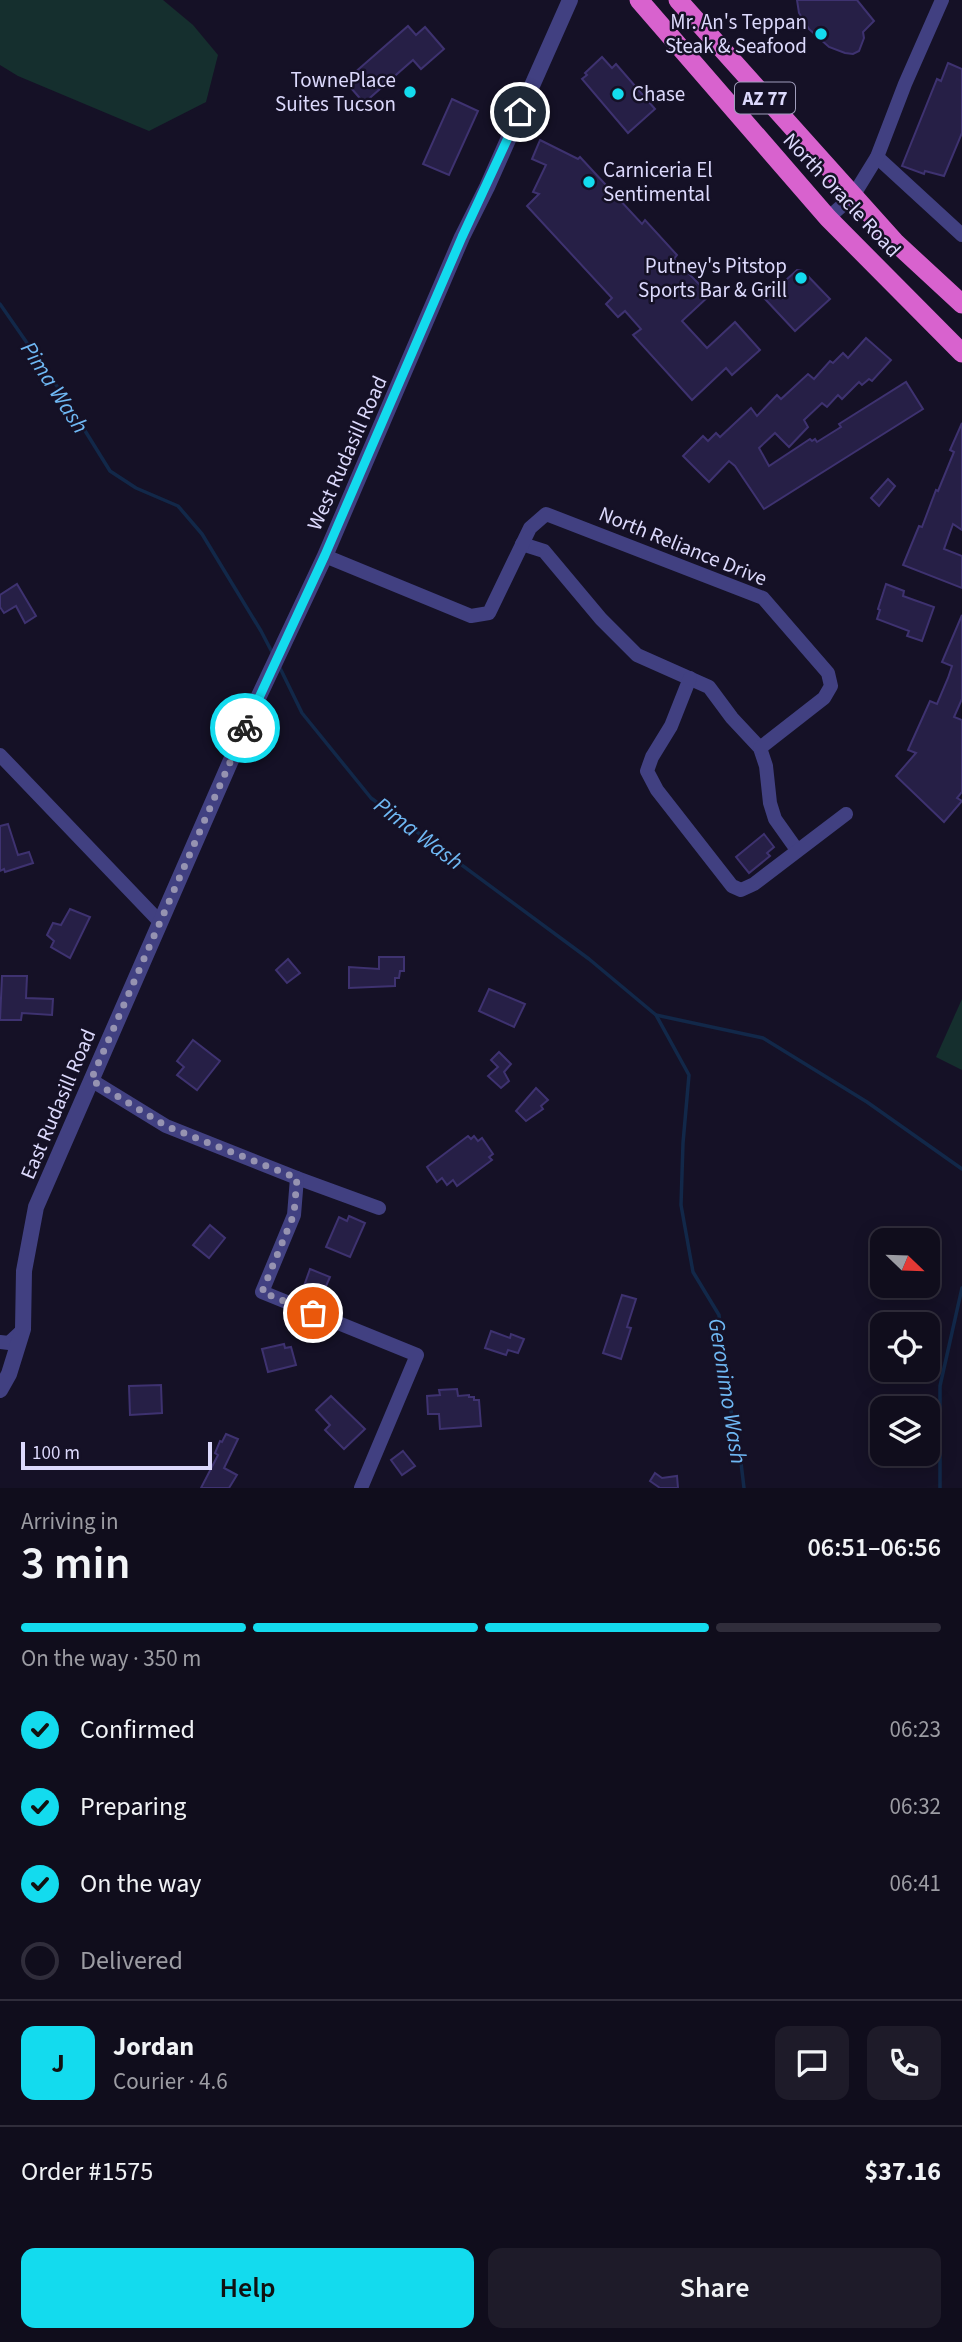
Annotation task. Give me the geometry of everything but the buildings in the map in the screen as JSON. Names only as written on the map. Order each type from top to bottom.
[{"type":"highway","name":"North Oracle Road","points":[[639,0],[828,218],[962,353]]},
{"type":"highway","name":"North Oracle Road","points":[[678,0],[896,243],[962,304]]},
{"type":"street","name":"West Rudasill Road","points":[[160,922],[259,696],[325,555],[462,237],[570,0]]},
{"type":"street","points":[[828,218],[853,196],[877,158],[905,84],[942,0]]},
{"type":"street","points":[[877,158],[962,235]]},
{"type":"street","name":"North Reliance Drive","points":[[522,544],[530,528],[546,514],[763,598],[828,673],[831,686],[824,698],[760,748]]},
{"type":"street","points":[[325,555],[471,617],[489,613],[522,544],[544,551],[593,610],[637,655],[709,687],[732,718],[760,748],[766,766],[770,803],[775,819],[797,850]]},
{"type":"street","points":[[690,678],[671,726],[652,757],[647,771],[657,790],[732,886],[741,890],[754,884],[846,814]]},
{"type":"street","points":[[0,755],[160,922]]},
{"type":"street","name":"East Rudasill Road","points":[[0,1390],[9,1374],[22,1331],[24,1271],[36,1207],[160,922]]},
{"type":"street","points":[[91,1080],[166,1126],[379,1208]]},
{"type":"street","points":[[297,1178],[294,1214],[262,1292],[417,1355],[361,1488]]},
{"type":"street","points":[[0,1342],[9,1343],[22,1331]]},
{"type":"green space","points":[[0,0],[163,0],[193,25],[218,55],[206,102],[149,131],[18,76],[0,65]]},
{"type":"green space","points":[[962,999],[962,1070],[936,1057]]},
{"type":"waterway","name":"Pima Wash","points":[[0,304],[61,392],[110,471],[136,488],[178,506],[202,534],[273,654]]},
{"type":"waterway","name":"Pima Wash","points":[[280,668],[302,713],[371,798],[589,959],[656,1015],[763,1038],[867,1102],[962,1169]]},
{"type":"waterway","name":"Geronimo Wash","points":[[656,1015],[689,1075],[681,1205],[693,1272],[719,1315],[729,1402],[739,1446],[744,1488]]},
{"type":"waterway","points":[[940,1488],[940,1386],[962,1288]]},
{"type":"way so far","points":[[245,728],[91,1080],[166,1126],[297,1178],[294,1214],[262,1292],[313,1313]]},
{"type":"place","name":"Mr. An's Teppan Steak & Seafood","points":[[821,34]]},
{"type":"place","name":"TownePlace Suites Tucson","points":[[410,92]]},
{"type":"place","name":"Chase","points":[[618,94]]},
{"type":"place","name":"Carniceria El Sentimental","points":[[589,182]]},
{"type":"place","name":"Putney's Pitstop Sports Bar & Grill","points":[[801,278]]},
{"type":"route","points":[[245,728],[325,555],[462,237],[520,112]]}]
